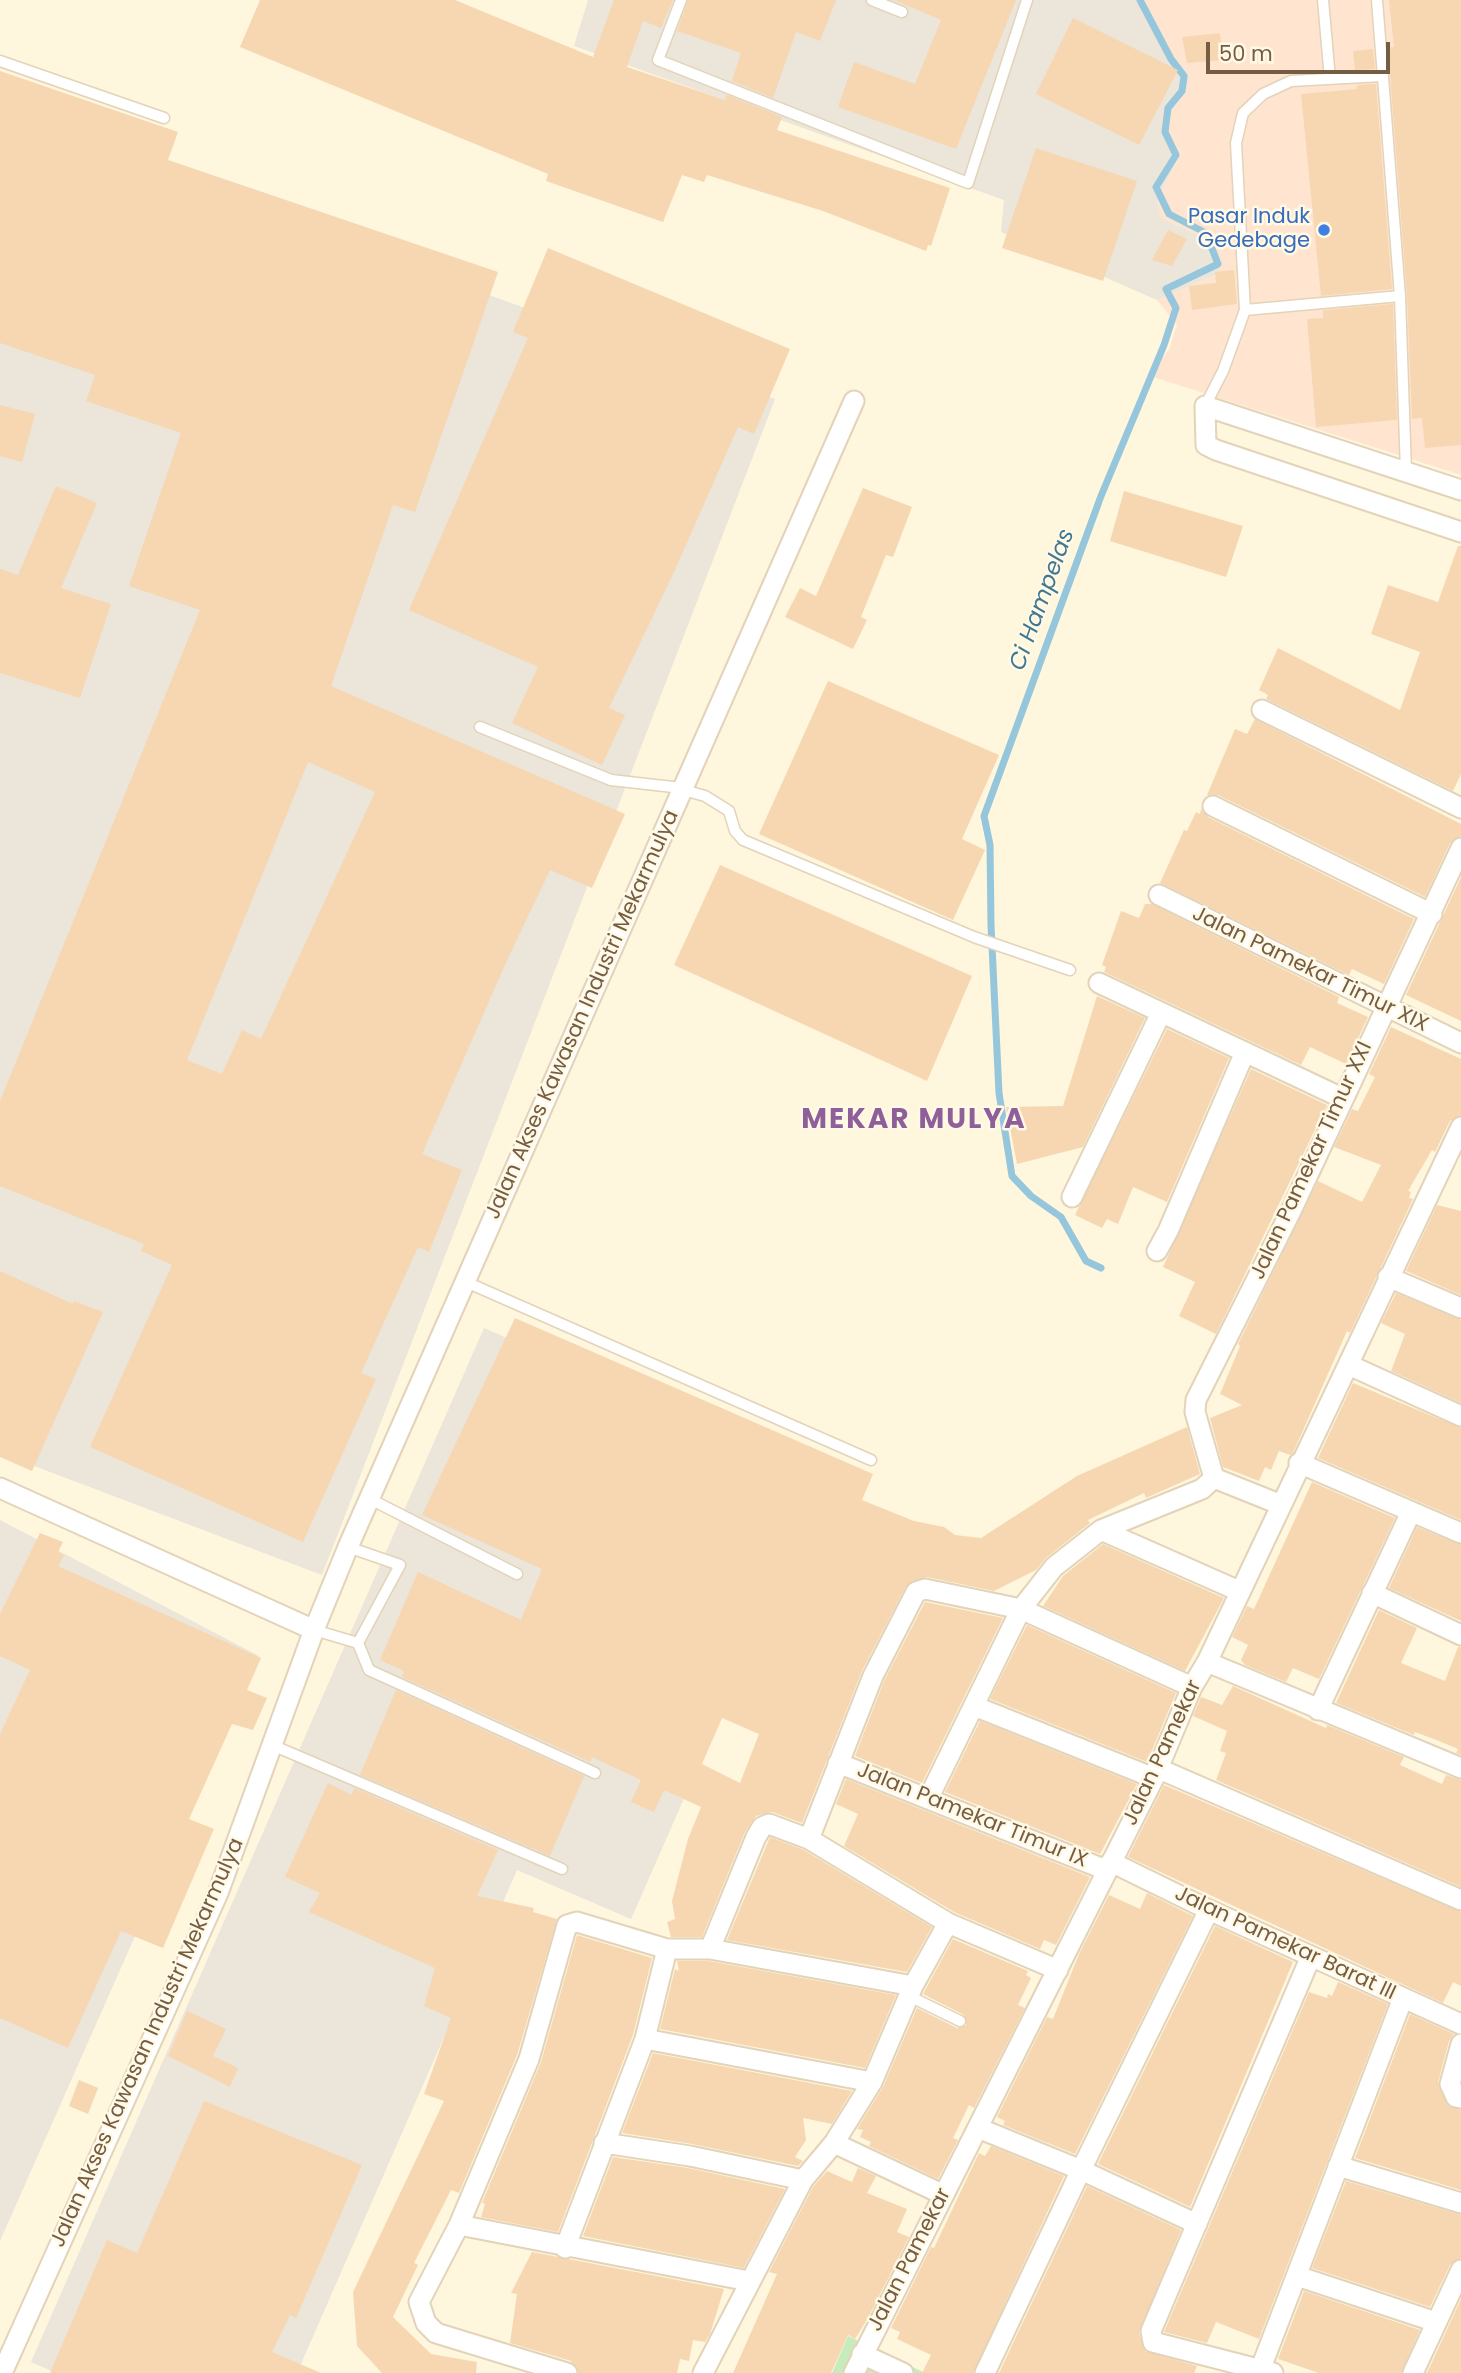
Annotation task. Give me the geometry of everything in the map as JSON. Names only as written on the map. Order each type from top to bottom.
[{"type":"street","name":"Jalan Akses Kawasan Industri Mekarmulya","points":[[2,2373],[218,1893],[314,1630],[348,1547],[854,401]]},
{"type":"street","points":[[1461,491],[1205,406],[1206,445],[1216,450],[1461,532]]},
{"type":"street","points":[[1262,710],[1461,808]]},
{"type":"street","points":[[1213,806],[1432,914]]},
{"type":"street","name":"Jalan Pamekar Timur XXI","points":[[1214,1478],[1195,1412],[1196,1400],[1291,1211],[1461,848]]},
{"type":"street","name":"Jalan Pamekar Timur XIX","points":[[1159,895],[1461,1043]]},
{"type":"street","points":[[1099,983],[1342,1098]]},
{"type":"street","points":[[1072,1197],[1161,1013]]},
{"type":"street","points":[[1157,1251],[1245,1052]]},
{"type":"street","name":"Jalan Pamekar","points":[[854,2373],[1155,1773],[1192,1686],[1207,1661],[1279,1504],[1349,1365],[1388,1277],[1461,1127]]},
{"type":"street","points":[[1388,1277],[1461,1308]]},
{"type":"street","points":[[1349,1365],[1461,1416]]},
{"type":"street","points":[[1299,1463],[1461,1533]]},
{"type":"street","points":[[928,1799],[1021,1609],[1054,1567],[1101,1530],[1202,1489],[1214,1478],[1279,1504]]},
{"type":"street","points":[[0,1488],[314,1630]]},
{"type":"street","points":[[1318,1710],[1411,1512]]},
{"type":"street","points":[[1101,1530],[1239,1591]]},
{"type":"street","points":[[809,1839],[873,1676],[916,1592],[929,1589],[1021,1609],[1192,1686]]},
{"type":"street","points":[[1372,1593],[1461,1635]]},
{"type":"street","points":[[1207,1661],[1461,1768]]},
{"type":"street","points":[[974,1706],[1155,1773],[1461,1900]]},
{"type":"street","name":"Jalan Pamekar Timur IX","points":[[838,1762],[928,1799],[1108,1866]]},
{"type":"street","points":[[710,1949],[762,1827],[769,1824],[809,1839],[948,1923],[1058,1970]]},
{"type":"street","name":"Jalan Pamekar Barat III","points":[[1108,1866],[1461,2024]]},
{"type":"street","points":[[985,2373],[1209,1910]]},
{"type":"street","points":[[566,2373],[436,2333],[426,2323],[419,2302],[459,2225],[528,2059],[567,1925],[577,1922],[667,1949],[710,1949],[911,1991]]},
{"type":"street","points":[[703,2373],[803,2180],[834,2143],[872,2082],[911,1991],[948,1923]]},
{"type":"street","points":[[565,2248],[645,2039],[667,1949]]},
{"type":"street","points":[[1311,1956],[1150,2331],[1153,2342],[1264,2372],[1297,2276],[1403,1998]]},
{"type":"street","points":[[645,2039],[872,2082]]},
{"type":"street","points":[[1461,2044],[1450,2084],[1456,2097],[1461,2098]]},
{"type":"street","points":[[978,2128],[1081,2170],[1196,2224]]},
{"type":"street","points":[[604,2143],[690,2156],[803,2180]]},
{"type":"street","points":[[834,2143],[942,2194]]},
{"type":"street","points":[[1338,2166],[1461,2203]]},
{"type":"street","points":[[459,2225],[565,2248],[750,2281]]},
{"type":"street","points":[[1413,2373],[1461,2270]]},
{"type":"street","points":[[1297,2276],[1436,2322]]},
{"type":"street","points":[[862,2354],[903,2373]]},
{"type":"lane","points":[[681,0],[658,60],[968,183],[1027,0]]},
{"type":"lane","points":[[872,0],[902,12]]},
{"type":"lane","points":[[1323,0],[1330,79]]},
{"type":"lane","points":[[1377,0],[1400,296],[1406,472]]},
{"type":"lane","points":[[0,61],[164,118]]},
{"type":"lane","points":[[1205,406],[1223,371],[1245,310],[1237,128],[1243,113],[1263,94],[1291,81],[1382,76]]},
{"type":"lane","points":[[1245,310],[1400,296]]},
{"type":"lane","points":[[480,727],[611,780],[683,790],[705,796],[729,811],[735,831],[743,840],[974,937],[1070,970]]},
{"type":"lane","points":[[466,1282],[871,1460]]},
{"type":"lane","points":[[370,1499],[517,1574]]},
{"type":"lane","points":[[348,1547],[400,1564],[358,1643]]},
{"type":"lane","points":[[314,1630],[358,1643]]},
{"type":"lane","points":[[358,1643],[369,1670],[595,1773]]},
{"type":"lane","points":[[272,1745],[562,1869]]},
{"type":"lane","points":[[911,1991],[960,2021]]},
{"type":"shaded area","points":[[588,0],[1143,0],[1173,56],[1189,75],[1186,92],[1173,108],[1168,129],[1180,154],[1157,201],[1161,218],[1212,242],[1220,273],[1157,300],[1001,232],[1004,200],[574,46]]},
{"type":"shaded area","name":"Pasar Induk Gedebage","points":[[1143,0],[1461,0],[1461,475],[1147,375],[1169,350],[1177,325],[1157,300],[1220,273],[1212,242],[1161,218],[1157,201],[1180,154],[1168,130],[1173,108],[1186,92],[1189,75],[1173,56]]},
{"type":"shaded area","points":[[0,117],[775,399],[322,1575],[0,1453]]},
{"type":"shaded area","points":[[484,1328],[826,1476],[631,1919],[517,1870],[297,2373],[56,2373],[31,2362]]},
{"type":"shaded area","points":[[0,1520],[259,1656],[0,2241]]},
{"type":"green space","points":[[848,2336],[925,2373],[832,2373]]},
{"type":"building","points":[[260,0],[455,0],[593,57],[614,0],[673,0],[661,28],[643,21],[627,67],[725,100],[727,95],[782,117],[777,130],[950,188],[931,246],[928,245],[926,251],[823,211],[707,175],[704,182],[682,175],[663,222],[546,181],[548,174],[240,47]]},
{"type":"building","points":[[688,0],[836,0],[820,41],[796,32],[773,98],[732,81],[741,53],[677,31]]},
{"type":"building","points":[[894,0],[1016,0],[956,149],[838,107],[854,62],[915,84],[941,20]]},
{"type":"building","points":[[1389,0],[1461,0],[1461,445],[1425,448],[1422,418],[1412,419],[1407,295],[1388,48],[1394,47]]},
{"type":"building","points":[[1073,18],[1178,70],[1139,145],[1036,94]]},
{"type":"building","points":[[1220,33],[1223,60],[1187,63],[1182,37]]},
{"type":"building","points":[[1373,49],[1375,69],[1355,70],[1353,51]]},
{"type":"building","points":[[0,71],[178,132],[168,160],[498,272],[415,512],[393,505],[331,686],[625,814],[592,888],[550,870],[508,958],[422,1154],[462,1170],[429,1252],[418,1247],[361,1373],[376,1379],[303,1542],[90,1447],[172,1265],[141,1251],[144,1244],[0,1186],[0,1101],[200,610],[129,586],[181,433],[86,401],[95,375],[0,343]],"holes":[[[308,762],[375,792],[261,1039],[242,1030],[222,1074],[187,1060]]]},
{"type":"building","points":[[1376,84],[1392,289],[1321,296],[1301,94],[1357,89],[1357,85]]},
{"type":"building","points":[[1036,148],[1137,181],[1103,281],[1002,248]]},
{"type":"building","points":[[1168,230],[1187,239],[1172,266],[1152,260]]},
{"type":"building","points":[[548,248],[790,349],[754,434],[738,427],[674,572],[609,708],[625,715],[602,765],[512,723],[538,667],[409,610],[528,338],[513,332]]},
{"type":"building","points":[[1234,270],[1237,304],[1192,310],[1189,286],[1216,283],[1215,272]]},
{"type":"building","points":[[1393,304],[1397,420],[1316,427],[1307,319],[1323,318],[1323,310]]},
{"type":"building","points":[[0,405],[35,414],[22,462],[0,456]]},
{"type":"building","points":[[56,486],[97,503],[61,588],[111,604],[80,698],[0,673],[0,569],[18,575]]},
{"type":"building","points":[[863,488],[912,507],[893,557],[886,555],[861,617],[867,620],[853,649],[785,617],[800,588],[816,596]]},
{"type":"building","points":[[1124,491],[1243,526],[1226,577],[1110,541]]},
{"type":"building","points":[[1458,546],[1461,546],[1461,774],[1453,791],[1266,699],[1268,695],[1259,690],[1278,648],[1400,710],[1420,652],[1371,634],[1388,585],[1438,602]]},
{"type":"building","points":[[828,681],[999,755],[962,839],[985,850],[953,920],[759,834]]},
{"type":"building","points":[[1255,719],[1461,824],[1461,836],[1450,843],[1425,897],[1218,795],[1207,795],[1235,729],[1247,734]]},
{"type":"building","points":[[1201,809],[1208,817],[1414,919],[1384,984],[1352,969],[1349,975],[1160,883],[1184,830],[1187,831],[1196,812],[1200,814]]},
{"type":"building","points":[[720,865],[972,976],[927,1081],[674,965]]},
{"type":"building","points":[[1461,877],[1461,1021],[1406,995]]},
{"type":"building","points":[[1145,904],[1152,904],[1339,997],[1337,1003],[1368,1017],[1346,1064],[1310,1047],[1301,1065],[1104,972],[1106,967],[1102,965],[1121,911],[1139,918]]},
{"type":"building","points":[[1097,996],[1145,1018],[1083,1147],[1017,1164],[1006,1107],[1063,1106]]},
{"type":"building","points":[[1391,1027],[1461,1059],[1461,1115],[1450,1121],[1435,1152],[1432,1150],[1408,1191],[1411,1192],[1409,1198],[1413,1199],[1350,1333],[1347,1331],[1293,1453],[1290,1455],[1279,1451],[1271,1470],[1265,1467],[1259,1481],[1223,1467],[1210,1418],[1242,1405],[1220,1394],[1240,1346],[1238,1344],[1318,1181],[1362,1202],[1381,1165],[1334,1147],[1352,1109],[1358,1111],[1375,1077],[1369,1074]]},
{"type":"building","points":[[1167,1029],[1229,1058],[1167,1202],[1133,1187],[1118,1224],[1107,1219],[1102,1228],[1075,1215]]},
{"type":"building","points":[[1251,1069],[1327,1105],[1216,1334],[1179,1316],[1195,1282],[1163,1267]]},
{"type":"building","points":[[1437,1205],[1461,1211],[1461,1295],[1406,1271]]},
{"type":"building","points":[[0,1271],[73,1304],[74,1301],[103,1312],[32,1471],[0,1457]]},
{"type":"building","points":[[1396,1293],[1461,1320],[1461,1403],[1391,1371],[1405,1334],[1381,1323]]},
{"type":"building","points":[[515,1318],[873,1474],[862,1500],[914,1521],[944,1527],[955,1535],[981,1538],[1077,1476],[1187,1427],[1200,1474],[1146,1498],[1144,1493],[1088,1520],[1090,1523],[1046,1558],[1036,1570],[994,1591],[927,1577],[906,1586],[862,1671],[802,1823],[772,1812],[756,1816],[745,1832],[702,1937],[671,1937],[667,1922],[675,1919],[672,1901],[688,1839],[701,1807],[664,1790],[654,1812],[631,1802],[641,1780],[592,1757],[590,1762],[402,1677],[404,1671],[380,1660],[418,1572],[521,1620],[542,1569],[422,1515]],"holes":[[[722,1718],[759,1734],[740,1783],[702,1764]]]},
{"type":"building","points":[[1353,1383],[1461,1428],[1461,1520],[1318,1458]]},
{"type":"building","points":[[1312,1482],[1395,1518],[1319,1679],[1293,1668],[1286,1682],[1245,1665],[1241,1660],[1248,1645],[1232,1637],[1247,1606],[1254,1609]]},
{"type":"building","points":[[1417,1527],[1461,1545],[1461,1621],[1389,1588]]},
{"type":"building","points":[[40,1533],[63,1542],[58,1552],[64,1555],[58,1566],[261,1658],[247,1690],[267,1698],[253,1730],[232,1724],[189,1819],[214,1829],[163,1948],[121,1931],[68,2048],[0,2018],[0,1734],[30,1670],[0,1656],[0,1614]]},
{"type":"building","points":[[1103,1544],[1224,1598],[1185,1671],[1043,1606],[1063,1576]]},
{"type":"building","points":[[925,1602],[1003,1618],[922,1783],[855,1756],[884,1681]]},
{"type":"building","points":[[1379,1610],[1417,1628],[1401,1663],[1445,1681],[1458,1647],[1461,1647],[1461,1755],[1456,1753],[1458,1749],[1439,1741],[1415,1732],[1414,1735],[1336,1703]]},
{"type":"building","points":[[1027,1625],[1176,1693],[1147,1762],[990,1699]]},
{"type":"building","points":[[1233,1686],[1326,1728],[1327,1725],[1404,1757],[1400,1765],[1442,1784],[1446,1775],[1461,1780],[1461,1887],[1216,1780],[1226,1753],[1220,1751],[1227,1731],[1193,1716],[1201,1697],[1222,1705]]},
{"type":"building","points":[[396,1690],[584,1776],[550,1856],[360,1775]]},
{"type":"building","points":[[980,1721],[1137,1784],[1100,1854],[945,1792]]},
{"type":"building","points":[[846,1779],[1090,1877],[1056,1945],[1044,1940],[1040,1949],[954,1912],[844,1846],[858,1814],[836,1804]]},
{"type":"building","points":[[328,1783],[352,1795],[354,1788],[498,1850],[477,1896],[534,1908],[533,1912],[557,1919],[517,2055],[459,2193],[451,2190],[414,2263],[418,2265],[393,2317],[431,2354],[477,2362],[476,2373],[382,2373],[357,2346],[353,2292],[444,2101],[424,2094],[451,2018],[424,2006],[435,1968],[309,1912],[320,1893],[285,1877]]},
{"type":"building","points":[[1164,1785],[1461,1912],[1461,1986],[1453,1982],[1443,2003],[1128,1857]]},
{"type":"building","points":[[770,1837],[804,1850],[932,1927],[907,1972],[727,1940]]},
{"type":"building","points":[[1147,1893],[1193,1916],[1075,2154],[1003,2125],[1005,2121],[997,2117],[1047,2017],[1053,2019],[1079,1954],[1109,1895],[1140,1909]]},
{"type":"building","points":[[1215,1926],[1293,1962],[1190,2207],[1098,2164]]},
{"type":"building","points":[[577,1935],[652,1958],[633,2035],[558,2232],[481,2217],[485,2204],[482,2203],[541,2062]]},
{"type":"building","points":[[953,1939],[1028,1971],[1026,1975],[1031,1978],[1018,2005],[1025,2008],[974,2108],[969,2105],[953,2138],[958,2140],[938,2179],[869,2146],[871,2142],[860,2137],[863,2130],[857,2129],[883,2087],[917,2008],[957,2028],[966,2025],[964,2015],[923,1994]]},
{"type":"building","points":[[677,1961],[709,1961],[896,1995],[865,2068],[660,2029],[675,1969],[679,1971]]},
{"type":"building","points":[[1338,1982],[1388,2004],[1259,2339],[1216,2322],[1207,2343],[1164,2332],[1309,1992],[1327,1998],[1328,1994],[1332,1996]]},
{"type":"building","points":[[187,2011],[226,2029],[213,2056],[238,2068],[230,2087],[168,2056]]},
{"type":"building","points":[[1410,2014],[1454,2034],[1449,2041],[1438,2082],[1448,2106],[1461,2110],[1461,2190],[1355,2158]]},
{"type":"building","points":[[653,2053],[852,2091],[832,2124],[803,2118],[806,2140],[795,2157],[803,2161],[798,2166],[622,2133]]},
{"type":"building","points":[[79,2080],[98,2088],[88,2114],[69,2106]]},
{"type":"building","points":[[204,2101],[362,2165],[296,2318],[290,2315],[272,2352],[321,2373],[50,2373],[107,2240],[137,2253]]},
{"type":"building","points":[[991,2146],[1064,2176],[973,2373],[922,2373],[931,2355],[897,2339],[900,2332],[891,2328],[931,2247],[934,2248],[979,2153],[985,2156]]},
{"type":"building","points":[[613,2157],[688,2168],[785,2189],[744,2268],[583,2236]]},
{"type":"building","points":[[858,2168],[876,2176],[867,2193],[907,2209],[897,2232],[909,2237],[868,2318],[855,2339],[848,2335],[831,2373],[733,2373],[777,2274],[769,2272],[813,2187],[827,2171],[852,2182]]},
{"type":"building","points":[[1346,2181],[1461,2215],[1461,2258],[1450,2265],[1430,2307],[1312,2268]]},
{"type":"building","points":[[1087,2186],[1181,2230],[1139,2333],[1145,2351],[1197,2366],[1194,2373],[999,2373]]},
{"type":"building","points":[[532,2252],[724,2289],[710,2334],[705,2342],[693,2340],[689,2361],[680,2359],[677,2373],[579,2373],[571,2361],[510,2343],[517,2294],[511,2293]]},
{"type":"building","points":[[1304,2291],[1420,2330],[1401,2373],[1319,2373],[1278,2359]]},
{"type":"building","points":[[1461,2299],[1461,2373],[1427,2373]]},
{"type":"waterway","name":"Ci Hampelas","points":[[1101,1268],[1086,1261],[1061,1217],[1031,1196],[1012,1176],[999,1093],[990,845],[984,816],[1101,496],[1164,345],[1176,308],[1166,289],[1218,264],[1206,233],[1169,214],[1156,187],[1176,155],[1165,132],[1168,108],[1182,91],[1184,76],[1171,59],[1140,0]]},
{"type":"place","name":"Pasar Induk Gedebage","points":[[1324,230]]},
{"type":"district","name":"MEKAR MULYA","points":[[914,1121]]}]
